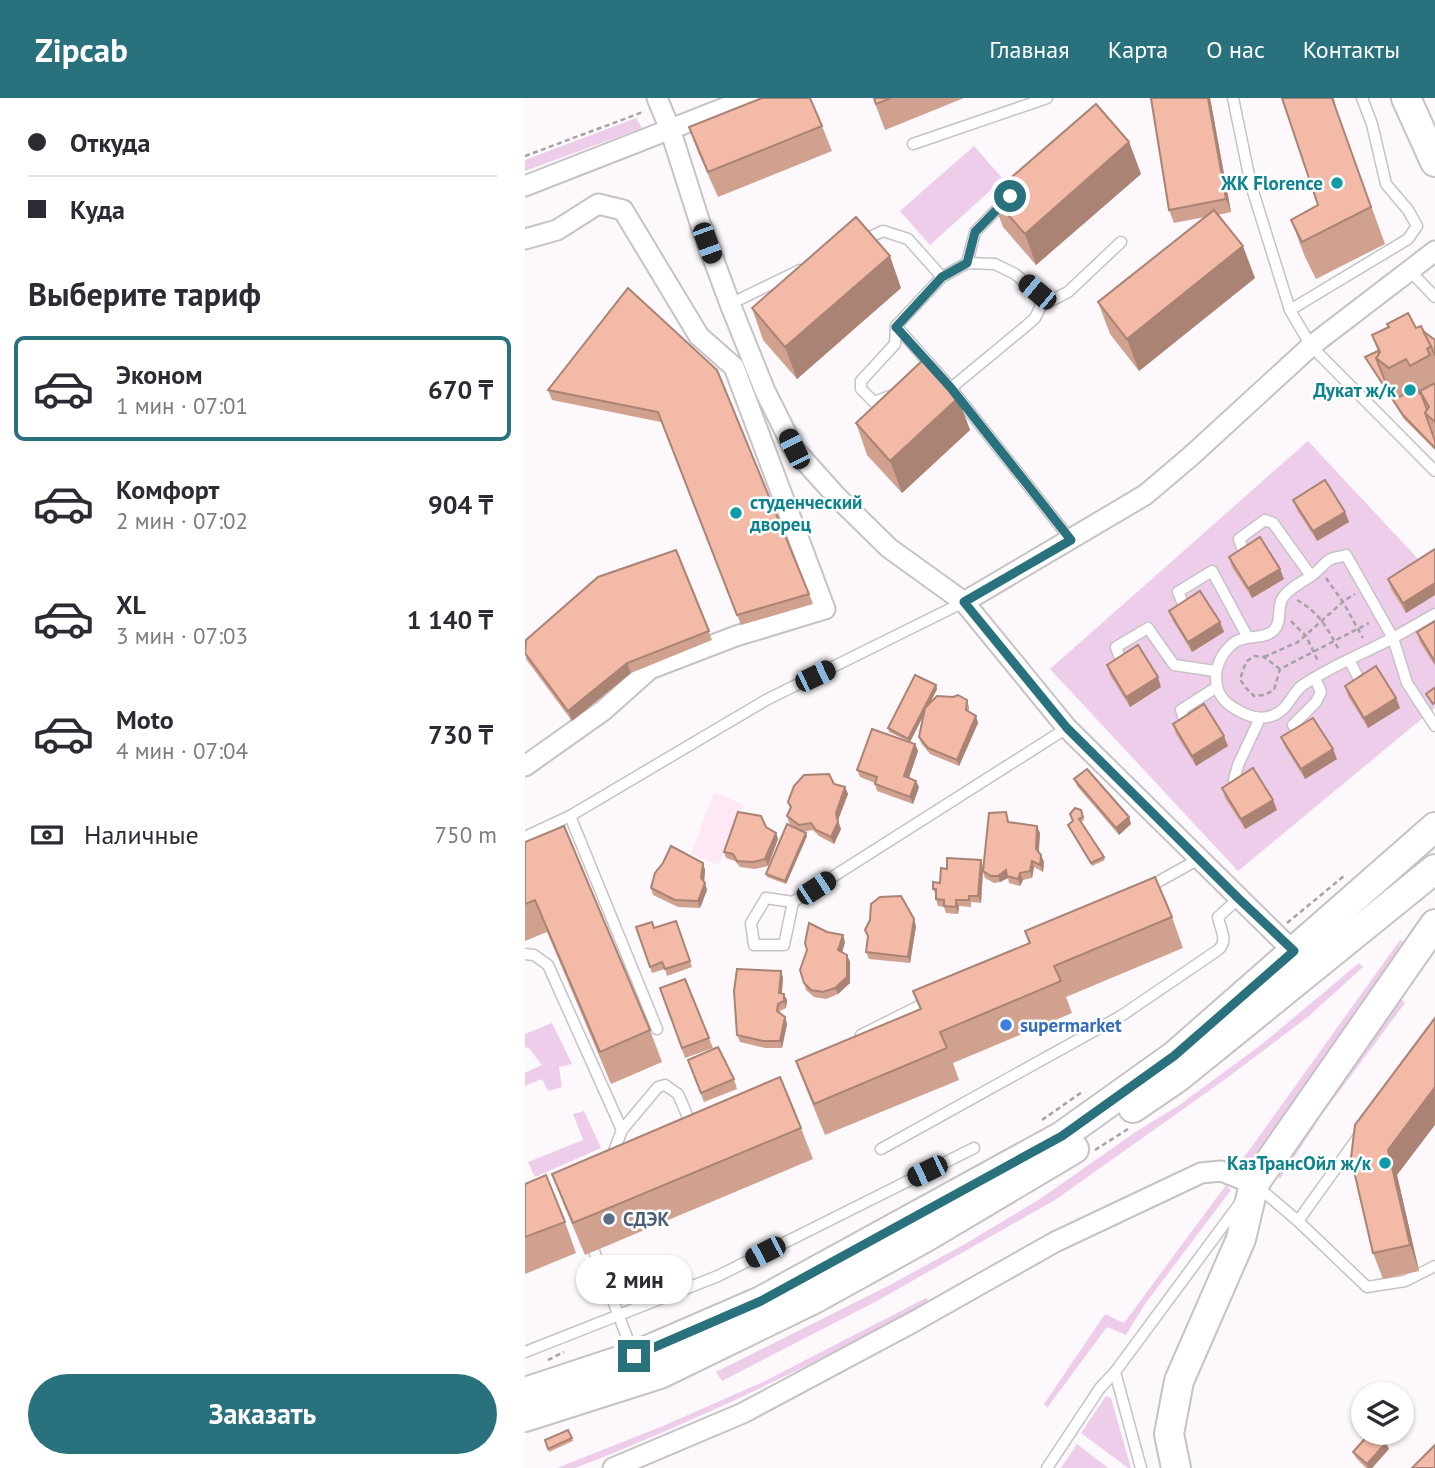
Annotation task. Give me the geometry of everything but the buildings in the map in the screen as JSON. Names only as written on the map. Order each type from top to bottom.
[{"type":"main road","points":[[1406,98],[1435,162]]},
{"type":"main road","points":[[525,1417],[660,1374],[814,1298],[1062,1158],[1177,1078],[1302,961],[1435,827]]},
{"type":"main road","points":[[1408,853],[1431,872]]},
{"type":"main road","points":[[1176,1468],[1169,1434],[1179,1381],[1241,1239],[1254,1184],[1430,930],[1431,872]]},
{"type":"main road","points":[[525,1392],[634,1356],[761,1301],[1062,1136],[1302,961],[1431,872]]},
{"type":"street","points":[[525,186],[750,98]]},
{"type":"street","points":[[651,104],[670,129],[699,223],[730,304],[765,391],[794,449],[888,548],[964,602],[1067,728],[1302,961]]},
{"type":"street","points":[[525,237],[557,230],[598,204],[624,210],[699,337],[734,367],[825,609],[736,636],[650,670],[604,709],[525,766]]},
{"type":"street","points":[[964,602],[1145,495],[1311,346],[1435,251]]},
{"type":"street","points":[[613,1468],[743,1413],[1055,1242],[1201,1173],[1221,1171],[1254,1184]]},
{"type":"lane","points":[[913,144],[1047,98]]},
{"type":"lane","points":[[1233,98],[1251,185],[1290,310],[1311,346],[1435,471]]},
{"type":"lane","points":[[1290,310],[1408,239],[1417,226],[1408,209],[1385,184],[1372,124],[1362,98]]},
{"type":"lane","points":[[967,263],[975,232],[1010,196]]},
{"type":"lane","points":[[848,248],[883,231],[908,239],[942,277]]},
{"type":"lane","points":[[951,388],[1026,326],[1041,306],[1067,292],[1121,242]]},
{"type":"lane","points":[[902,387],[887,398],[873,402],[861,389],[861,381],[895,344],[896,327],[942,277],[967,263],[995,264],[1015,274],[1037,292],[1041,306]]},
{"type":"lane","points":[[730,304],[812,265]]},
{"type":"lane","points":[[1411,271],[1435,297]]},
{"type":"lane","points":[[896,327],[951,388],[1071,540]]},
{"type":"lane","points":[[917,369],[925,360]]},
{"type":"lane","points":[[1243,550],[1240,539],[1265,520],[1273,523],[1315,573]]},
{"type":"lane","points":[[1435,614],[1392,638],[1370,650],[1300,686],[1291,702],[1275,715],[1260,718],[1246,715],[1228,705],[1217,687],[1215,671],[1223,653],[1236,642],[1247,636],[1269,634],[1277,627],[1281,600],[1294,586],[1315,573],[1330,559],[1346,555],[1392,638],[1407,683],[1435,726]]},
{"type":"lane","points":[[1184,606],[1178,592],[1212,571],[1247,636]]},
{"type":"lane","points":[[525,837],[570,816],[766,700],[964,602]]},
{"type":"lane","points":[[1120,659],[1116,647],[1148,628],[1174,665],[1215,671]]},
{"type":"lane","points":[[1347,662],[1358,677]]},
{"type":"lane","points":[[1297,730],[1293,725],[1316,702],[1321,692],[1319,676]]},
{"type":"lane","points":[[1185,721],[1181,710],[1217,687]]},
{"type":"lane","points":[[1234,780],[1238,765],[1260,718]]},
{"type":"lane","points":[[793,902],[784,945],[754,945],[751,923],[766,898],[793,902],[1067,728]]},
{"type":"lane","points":[[570,816],[657,1029]]},
{"type":"lane","points":[[1141,891],[1199,859]]},
{"type":"lane","points":[[881,1149],[1121,1016],[1223,946],[1218,917],[1238,898]]},
{"type":"lane","points":[[525,954],[534,955],[548,965],[622,1130]]},
{"type":"lane","points":[[856,1038],[943,993]]},
{"type":"lane","points":[[621,1159],[606,1165],[622,1130],[647,1097],[665,1084],[678,1094],[693,1130]]},
{"type":"lane","points":[[681,1135],[705,1125]]},
{"type":"lane","points":[[1298,1220],[1362,1132]]},
{"type":"lane","points":[[525,1352],[718,1276],[974,1148]]},
{"type":"lane","points":[[1047,1468],[1100,1388],[1254,1184],[1298,1220],[1367,1287],[1405,1281],[1435,1266]]},
{"type":"lane","points":[[594,1251],[634,1356]]},
{"type":"lane","points":[[1115,1371],[1141,1468]]},
{"type":"path","points":[[525,156],[651,104]]},
{"type":"path","points":[[1315,573],[1343,602],[1370,650]]},
{"type":"path","points":[[1366,589],[1343,602],[1298,642],[1264,657],[1254,656],[1246,662],[1240,679],[1252,694],[1264,695],[1274,690],[1280,669],[1380,616]]},
{"type":"path","points":[[1286,595],[1304,604],[1323,620],[1347,662]]},
{"type":"path","points":[[1279,615],[1295,622],[1306,635],[1314,653],[1319,676]]},
{"type":"path","points":[[1264,657],[1280,669]]},
{"type":"shaded area","points":[[636,118],[642,128],[525,171],[525,160]]},
{"type":"shaded area","points":[[974,146],[1003,179],[930,245],[900,211]]},
{"type":"shaded area","points":[[1308,441],[1421,562],[1435,553],[1435,708],[1238,871],[1050,669]]},
{"type":"shaded area","points":[[714,792],[744,805],[719,865],[691,854]]},
{"type":"shaded area","points":[[1400,940],[1407,943],[1242,1174],[1235,1170]]},
{"type":"shaded area","points":[[1359,963],[1363,967],[1309,1016],[1227,1078],[1055,1200],[875,1302],[722,1381],[716,1372],[888,1286],[1040,1199],[1137,1131],[1178,1106],[1261,1045]]},
{"type":"shaded area","points":[[1398,995],[1405,1003],[1323,1113],[1280,1179],[1272,1172]]},
{"type":"shaded area","points":[[552,1023],[572,1064],[559,1067],[562,1087],[548,1091],[542,1079],[525,1086],[525,1073],[542,1065],[528,1047],[525,1048],[525,1034]]},
{"type":"shaded area","points":[[584,1111],[601,1148],[535,1177],[528,1162],[583,1140],[573,1114]]},
{"type":"shaded area","points":[[1226,1185],[1231,1190],[1145,1304],[1126,1335],[1107,1327],[1047,1408],[1044,1404],[1105,1314],[1124,1323]]},
{"type":"shaded area","points":[[926,1298],[929,1302],[886,1325],[710,1411],[575,1468],[557,1468],[663,1426],[765,1381]]},
{"type":"shaded area","points":[[1106,1396],[1111,1398],[1131,1468],[1081,1433]]},
{"type":"shaded area","points":[[1077,1444],[1108,1468],[1061,1468]]},
{"type":"place","name":"ЖК Florence","points":[[1337,183]]},
{"type":"place","name":"Дукат ж/к","points":[[1410,390]]},
{"type":"place","name":"студенческий дворец","points":[[736,513]]},
{"type":"place","name":"supermarket","points":[[1006,1025]]},
{"type":"place","name":"КазТрансОйл ж/к","points":[[1385,1163]]},
{"type":"place","name":"СДЭК","points":[[609,1219]]},
{"type":"route","points":[[634,1356],[761,1301],[1062,1136],[1174,1056],[1294,951],[1067,728],[964,602],[1071,540],[951,388],[896,327],[942,277],[967,263],[975,232],[1010,196]]}]
